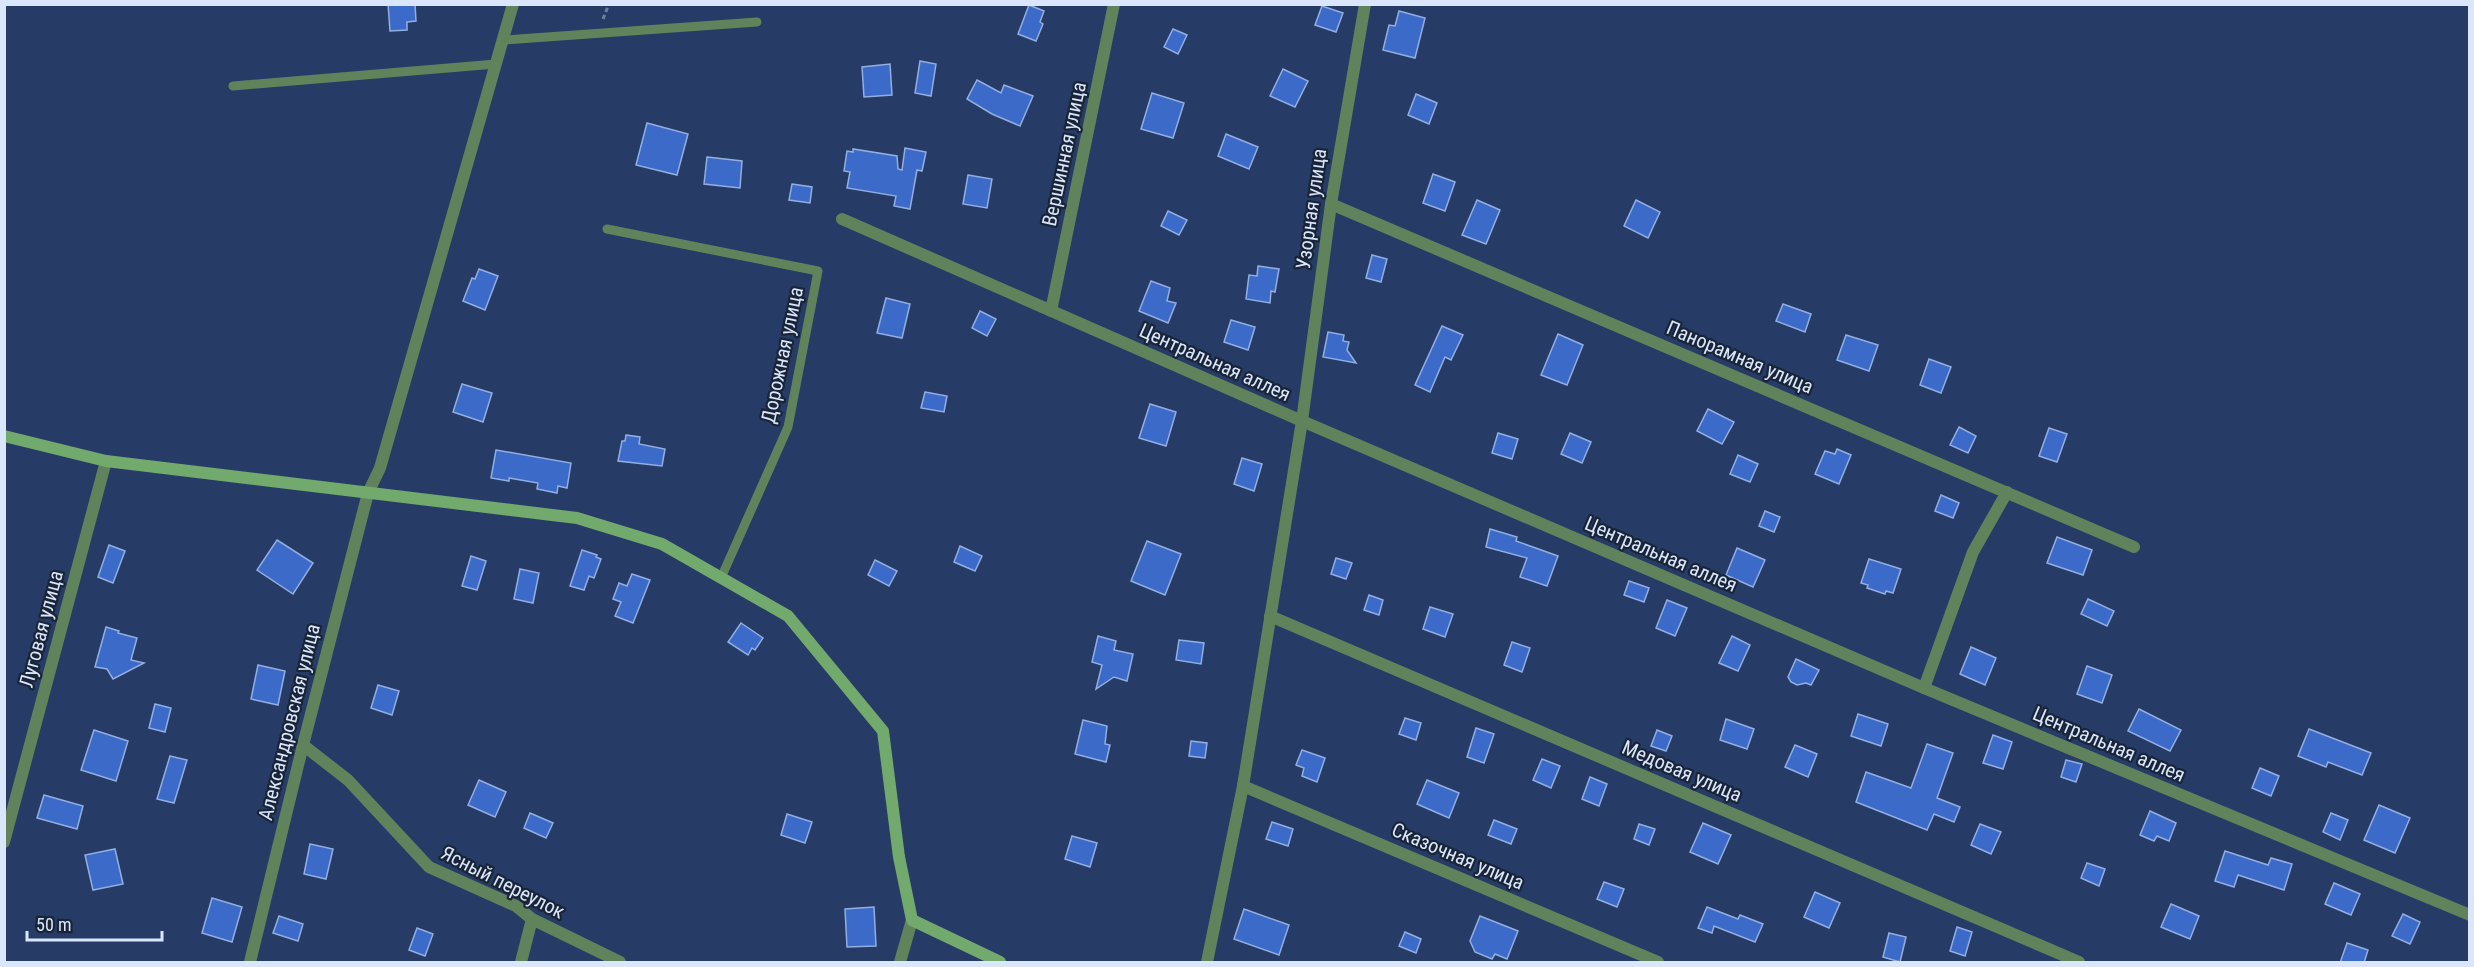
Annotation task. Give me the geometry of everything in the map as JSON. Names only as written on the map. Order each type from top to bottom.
[{"type":"street","name":"Александровская улица","points":[[250,963],[368,493],[380,468],[513,4]]},
{"type":"street","name":"Вершинная улица","points":[[1051,310],[1114,4]]},
{"type":"street","name":"Узорная улица","points":[[1207,963],[1243,786],[1302,421],[1331,204],[1365,4]]},
{"type":"street","name":"Панорамная улица","points":[[1331,204],[2134,547]]},
{"type":"street","name":"Центральная аллея","points":[[842,219],[1302,421],[1924,688],[2469,915]]},
{"type":"street","points":[[4,436],[106,461],[577,518],[662,544],[788,616],[883,731],[900,857],[912,920],[900,963]]},
{"type":"street","name":"Луговая улица","points":[[4,842],[106,461]]},
{"type":"street","points":[[1924,688],[1973,552],[2007,492]]},
{"type":"street","name":"Медовая улица","points":[[1270,616],[2079,963]]},
{"type":"street","name":"Ясный переулок","points":[[303,745],[348,780],[429,867],[516,906],[532,919],[620,963]]},
{"type":"street","name":"Сказочная улица","points":[[1243,786],[1658,963]]},
{"type":"street","points":[[521,963],[532,919]]},
{"type":"street","points":[[912,920],[1000,963]]},
{"type":"lane","points":[[503,40],[758,22]]},
{"type":"lane","points":[[233,87],[496,64]]},
{"type":"lane","name":"Дорожная улица","points":[[607,229],[818,271],[788,427],[721,578]]},
{"type":"building","points":[[388,4],[415,4],[416,21],[407,22],[407,30],[390,31]]},
{"type":"building","points":[[1029,5],[1044,11],[1040,22],[1043,24],[1036,41],[1018,34]]},
{"type":"building","points":[[1322,6],[1343,13],[1336,32],[1315,25]]},
{"type":"building","points":[[1399,11],[1425,18],[1415,58],[1383,50],[1389,25],[1395,26]]},
{"type":"building","points":[[1173,29],[1187,35],[1178,54],[1164,47]]},
{"type":"building","points":[[920,61],[936,64],[931,96],[915,93]]},
{"type":"building","points":[[890,64],[892,95],[864,97],[862,67]]},
{"type":"building","points":[[1283,69],[1308,81],[1295,107],[1270,96]]},
{"type":"building","points":[[977,80],[1001,93],[1004,85],[1033,96],[1020,126],[992,114],[967,99]]},
{"type":"building","points":[[1152,93],[1184,103],[1173,138],[1141,129]]},
{"type":"building","points":[[1416,94],[1437,103],[1429,124],[1408,115]]},
{"type":"building","points":[[647,123],[688,134],[677,175],[636,165]]},
{"type":"building","points":[[1226,134],[1258,147],[1249,169],[1218,156]]},
{"type":"building","points":[[905,148],[926,152],[922,171],[917,170],[910,209],[894,206],[896,196],[847,188],[850,172],[844,171],[847,151],[853,152],[853,149],[897,156],[898,169],[902,170]]},
{"type":"building","points":[[707,157],[742,161],[740,188],[704,184]]},
{"type":"building","points":[[1433,174],[1455,182],[1445,211],[1423,203]]},
{"type":"building","points":[[968,175],[992,179],[987,208],[963,204]]},
{"type":"building","points":[[792,184],[812,187],[810,203],[789,200]]},
{"type":"building","points":[[1477,200],[1500,210],[1486,244],[1462,235]]},
{"type":"building","points":[[1636,200],[1660,212],[1648,238],[1624,226]]},
{"type":"building","points":[[1168,211],[1187,220],[1179,235],[1161,226]]},
{"type":"building","points":[[1372,255],[1387,259],[1381,282],[1366,278]]},
{"type":"building","points":[[1258,266],[1279,269],[1275,292],[1271,291],[1270,303],[1246,299],[1249,275],[1257,276]]},
{"type":"building","points":[[479,269],[498,276],[485,310],[463,301],[472,278],[475,279]]},
{"type":"building","points":[[1151,281],[1170,288],[1167,301],[1176,303],[1168,323],[1139,311]]},
{"type":"building","points":[[886,298],[910,304],[902,338],[877,333]]},
{"type":"building","points":[[1783,304],[1811,314],[1805,332],[1776,321]]},
{"type":"building","points":[[980,311],[996,319],[987,336],[972,328]]},
{"type":"building","points":[[1231,320],[1255,327],[1248,350],[1224,342]]},
{"type":"building","points":[[1442,326],[1463,335],[1451,360],[1445,357],[1430,392],[1415,385]]},
{"type":"building","points":[[1328,332],[1344,335],[1343,341],[1349,342],[1347,350],[1356,363],[1323,357]]},
{"type":"building","points":[[1558,334],[1583,345],[1567,385],[1541,375]]},
{"type":"building","points":[[1846,335],[1878,345],[1869,371],[1837,360]]},
{"type":"building","points":[[1929,359],[1951,367],[1941,393],[1920,385]]},
{"type":"building","points":[[462,384],[492,393],[483,422],[453,412]]},
{"type":"building","points":[[925,392],[947,396],[944,412],[921,408]]},
{"type":"building","points":[[1150,404],[1176,412],[1166,446],[1139,438]]},
{"type":"building","points":[[1708,409],[1734,422],[1722,444],[1697,431]]},
{"type":"building","points":[[1959,427],[1976,436],[1968,453],[1950,445]]},
{"type":"building","points":[[2049,428],[2067,434],[2057,462],[2039,456]]},
{"type":"building","points":[[1498,433],[1518,439],[1512,459],[1492,453]]},
{"type":"building","points":[[1570,433],[1591,442],[1582,463],[1561,454]]},
{"type":"building","points":[[626,435],[640,437],[639,444],[665,449],[662,466],[618,461],[622,441],[625,441]]},
{"type":"building","points":[[1837,449],[1851,455],[1839,484],[1815,474],[1825,451],[1835,454]]},
{"type":"building","points":[[496,450],[571,463],[567,488],[558,486],[557,493],[537,489],[538,483],[509,478],[509,481],[491,478]]},
{"type":"building","points":[[1738,455],[1758,464],[1750,482],[1730,474]]},
{"type":"building","points":[[1242,458],[1262,464],[1254,491],[1234,484]]},
{"type":"building","points":[[1941,495],[1959,503],[1953,518],[1935,511]]},
{"type":"building","points":[[1765,511],[1780,517],[1774,532],[1759,526]]},
{"type":"building","points":[[1490,529],[1517,537],[1516,541],[1558,556],[1547,586],[1520,577],[1527,558],[1486,547]]},
{"type":"building","points":[[2057,537],[2092,550],[2083,575],[2047,563]]},
{"type":"building","points":[[277,540],[313,563],[293,594],[257,570]]},
{"type":"building","points":[[1147,541],[1181,554],[1165,595],[1131,581]]},
{"type":"building","points":[[109,545],[125,551],[113,583],[98,577]]},
{"type":"building","points":[[960,546],[982,556],[975,571],[954,562]]},
{"type":"building","points":[[1737,548],[1765,560],[1753,587],[1726,575]]},
{"type":"building","points":[[582,550],[597,555],[596,557],[601,559],[594,578],[589,576],[584,590],[570,586]]},
{"type":"building","points":[[471,556],[486,561],[477,590],[462,586]]},
{"type":"building","points":[[1336,558],[1352,563],[1346,579],[1331,574]]},
{"type":"building","points":[[1869,559],[1901,569],[1893,593],[1886,591],[1885,594],[1867,588],[1868,585],[1861,583]]},
{"type":"building","points":[[875,560],[897,571],[889,586],[868,575]]},
{"type":"building","points":[[520,569],[539,573],[533,603],[514,599]]},
{"type":"building","points":[[632,574],[650,580],[633,623],[615,616],[621,602],[613,599],[619,583],[627,586]]},
{"type":"building","points":[[1629,581],[1649,588],[1644,602],[1624,595]]},
{"type":"building","points":[[1369,595],[1383,600],[1379,615],[1364,610]]},
{"type":"building","points":[[2088,599],[2114,611],[2107,626],[2081,614]]},
{"type":"building","points":[[1667,600],[1687,608],[1675,636],[1656,628]]},
{"type":"building","points":[[1430,607],[1453,614],[1445,637],[1423,629]]},
{"type":"building","points":[[741,623],[763,638],[755,650],[752,648],[748,655],[728,642]]},
{"type":"building","points":[[106,627],[137,638],[131,660],[144,663],[113,679],[107,669],[95,667]]},
{"type":"building","points":[[1098,636],[1116,641],[1114,650],[1133,654],[1127,681],[1114,677],[1096,689],[1102,665],[1092,662]]},
{"type":"building","points":[[1732,636],[1750,645],[1738,671],[1719,663]]},
{"type":"building","points":[[1179,640],[1204,643],[1201,664],[1176,660]]},
{"type":"building","points":[[1512,642],[1530,648],[1522,672],[1504,665]]},
{"type":"building","points":[[1971,647],[1996,658],[1985,685],[1960,674]]},
{"type":"building","points":[[1796,659],[1819,670],[1811,685],[1806,683],[1797,685],[1788,677]]},
{"type":"building","points":[[258,665],[285,671],[278,705],[251,699]]},
{"type":"building","points":[[2087,666],[2112,675],[2102,703],[2077,694]]},
{"type":"building","points":[[378,685],[399,691],[392,715],[371,708]]},
{"type":"building","points":[[155,704],[171,708],[165,732],[149,728]]},
{"type":"building","points":[[2139,709],[2181,730],[2170,751],[2128,731]]},
{"type":"building","points":[[1858,714],[1888,724],[1881,746],[1851,736]]},
{"type":"building","points":[[1405,718],[1421,723],[1416,740],[1399,734]]},
{"type":"building","points":[[1726,719],[1754,729],[1747,749],[1720,740]]},
{"type":"building","points":[[1083,720],[1107,726],[1105,744],[1110,745],[1106,762],[1075,754]]},
{"type":"building","points":[[1476,728],[1494,734],[1484,763],[1467,757]]},
{"type":"building","points":[[2309,729],[2371,753],[2362,775],[2328,762],[2326,767],[2298,756]]},
{"type":"building","points":[[94,730],[128,741],[116,781],[81,770]]},
{"type":"building","points":[[1657,730],[1672,736],[1666,751],[1651,746]]},
{"type":"building","points":[[1993,735],[2012,742],[2003,769],[1983,763]]},
{"type":"building","points":[[1191,741],[1207,743],[1205,758],[1189,756]]},
{"type":"building","points":[[1927,744],[1953,753],[1937,798],[1960,807],[1954,822],[1934,814],[1927,830],[1856,802],[1866,772],[1911,788]]},
{"type":"building","points":[[1795,745],[1817,754],[1808,777],[1785,767]]},
{"type":"building","points":[[1302,750],[1325,758],[1317,782],[1302,776],[1304,768],[1296,765]]},
{"type":"building","points":[[170,756],[187,760],[174,803],[157,799]]},
{"type":"building","points":[[1542,759],[1560,766],[1551,788],[1533,780]]},
{"type":"building","points":[[2066,760],[2082,764],[2076,782],[2061,777]]},
{"type":"building","points":[[2260,768],[2279,776],[2271,796],[2252,788]]},
{"type":"building","points":[[1590,777],[1607,784],[1599,806],[1582,799]]},
{"type":"building","points":[[479,780],[506,792],[495,817],[468,805]]},
{"type":"building","points":[[1427,780],[1459,793],[1449,818],[1417,804]]},
{"type":"building","points":[[44,795],[83,806],[77,829],[37,818]]},
{"type":"building","points":[[2379,805],[2410,818],[2395,853],[2364,840]]},
{"type":"building","points":[[2150,811],[2176,823],[2169,841],[2157,836],[2154,841],[2140,835]]},
{"type":"building","points":[[530,813],[553,823],[546,838],[524,828]]},
{"type":"building","points":[[2331,813],[2348,820],[2340,840],[2323,832]]},
{"type":"building","points":[[787,814],[812,822],[805,843],[781,835]]},
{"type":"building","points":[[1494,820],[1517,829],[1511,844],[1488,835]]},
{"type":"building","points":[[1272,822],[1293,829],[1288,846],[1266,839]]},
{"type":"building","points":[[1703,823],[1731,835],[1718,864],[1690,852]]},
{"type":"building","points":[[1639,824],[1655,829],[1649,845],[1634,839]]},
{"type":"building","points":[[1980,824],[2001,832],[1991,854],[1971,845]]},
{"type":"building","points":[[1072,836],[1097,843],[1090,867],[1065,859]]},
{"type":"building","points":[[310,844],[333,849],[326,879],[304,874]]},
{"type":"building","points":[[115,849],[123,884],[93,890],[85,855]]},
{"type":"building","points":[[2225,851],[2268,865],[2271,858],[2292,864],[2284,890],[2238,875],[2234,887],[2215,881]]},
{"type":"building","points":[[2087,863],[2105,869],[2099,886],[2081,878]]},
{"type":"building","points":[[1604,882],[1624,889],[1617,907],[1597,899]]},
{"type":"building","points":[[2334,883],[2360,894],[2351,915],[2325,904]]},
{"type":"building","points":[[1815,892],[1840,903],[1829,928],[1804,917]]},
{"type":"building","points":[[212,898],[242,907],[232,942],[202,933]]},
{"type":"building","points":[[2171,904],[2199,916],[2190,939],[2161,927]]},
{"type":"building","points":[[874,907],[876,946],[847,947],[845,909]]},
{"type":"building","points":[[1707,907],[1738,919],[1740,915],[1763,924],[1755,942],[1714,926],[1712,933],[1698,928]]},
{"type":"building","points":[[1244,909],[1289,925],[1279,955],[1234,939]]},
{"type":"building","points":[[2403,914],[2420,922],[2410,944],[2392,936]]},
{"type":"building","points":[[279,916],[303,924],[298,941],[273,933]]},
{"type":"building","points":[[1480,916],[1518,931],[1507,959],[1495,954],[1492,959],[1475,952],[1470,941]]},
{"type":"building","points":[[1957,927],[1972,932],[1965,956],[1950,951]]},
{"type":"building","points":[[417,928],[433,934],[425,956],[409,950]]},
{"type":"building","points":[[1405,932],[1421,939],[1416,953],[1399,946]]},
{"type":"building","points":[[1889,933],[1906,937],[1900,962],[1883,957]]},
{"type":"building","points":[[2347,943],[2368,950],[2364,963],[2340,963]]}]
